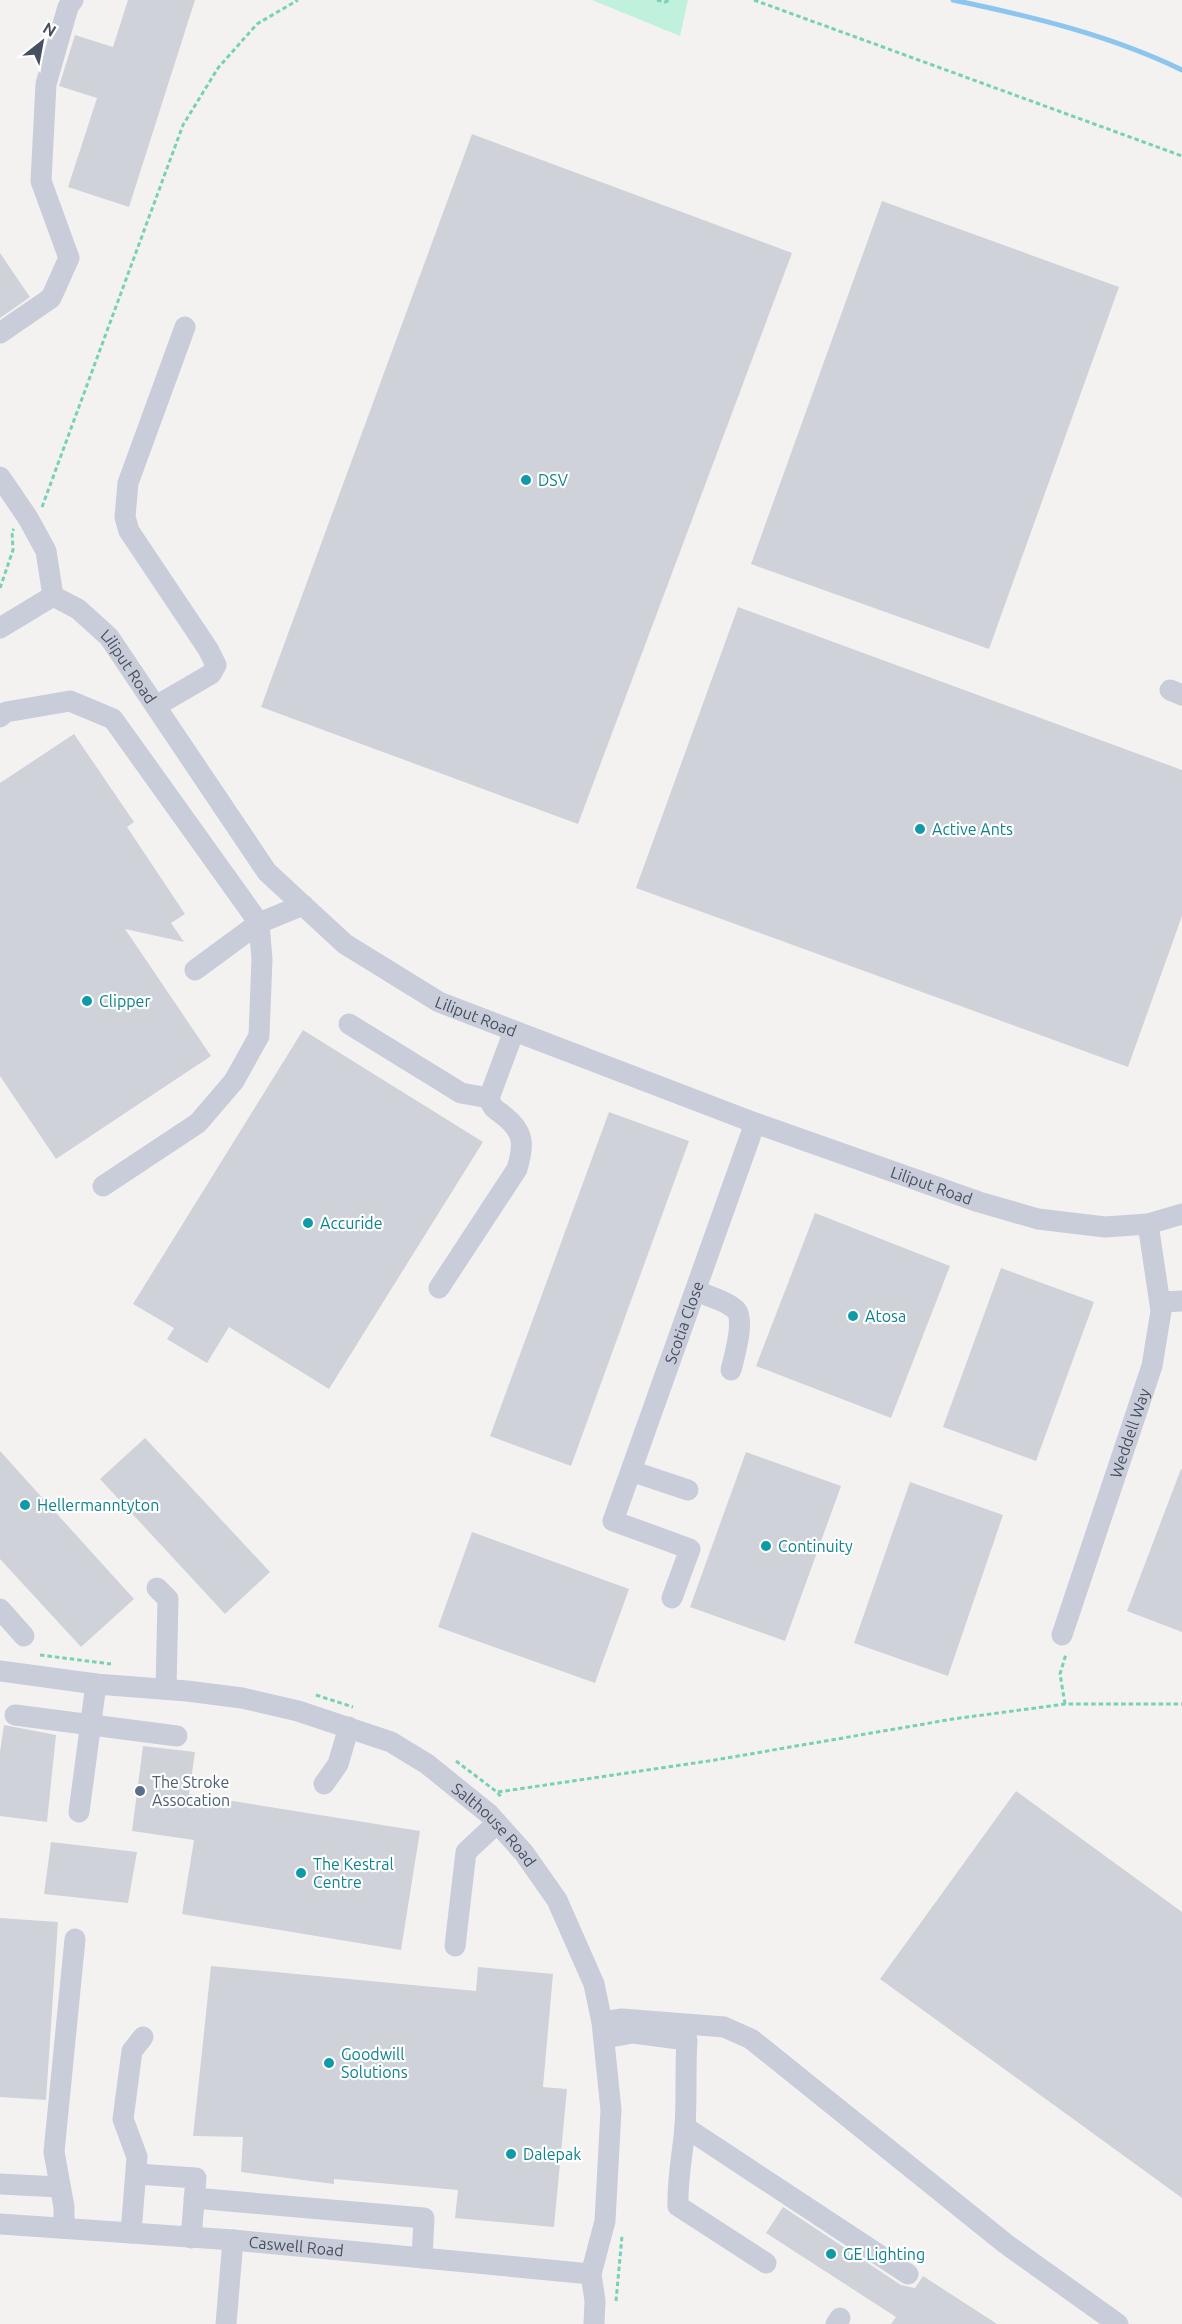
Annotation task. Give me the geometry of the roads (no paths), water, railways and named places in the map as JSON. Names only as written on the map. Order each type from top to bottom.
[{"type":"street","points":[[0,333],[51,298],[69,258],[41,181],[46,84],[68,7],[73,0]]},
{"type":"street","points":[[156,706],[211,674],[216,665],[208,649],[129,531],[124,517],[128,483],[185,327]]},
{"type":"street","points":[[0,477],[28,518],[46,551],[53,596],[0,628]]},
{"type":"street","name":"Liliput Road","points":[[53,596],[78,609],[109,637],[267,872],[345,944],[438,1002],[755,1123],[979,1202],[1038,1219],[1105,1227],[1148,1224],[1182,1214]]},
{"type":"street","points":[[0,717],[6,712],[70,701],[113,719],[259,923],[262,959],[260,1036],[234,1081],[198,1123],[103,1186]]},
{"type":"street","points":[[195,970],[259,923],[303,905]]},
{"type":"street","points":[[349,1024],[461,1093],[489,1098]]},
{"type":"street","points":[[439,1288],[508,1186],[517,1169],[524,1147],[514,1123],[492,1108],[489,1098],[514,1031]]},
{"type":"street","name":"Scotia Close","points":[[672,1598],[690,1549],[613,1521],[755,1123]]},
{"type":"street","name":"Weddell Way","points":[[1062,1635],[1152,1366],[1161,1311],[1148,1224]]},
{"type":"street","points":[[696,1290],[732,1307],[739,1315],[740,1326],[731,1370]]},
{"type":"street","points":[[1160,1302],[1182,1302]]},
{"type":"street","points":[[631,1471],[688,1490]]},
{"type":"street","points":[[157,1588],[168,1599],[166,1689]]},
{"type":"street","points":[[0,1609],[24,1636]]},
{"type":"street","name":"Salthouse Road","points":[[0,1671],[96,1684],[242,1698],[298,1711],[391,1742],[427,1764],[497,1823],[524,1853],[557,1900],[594,1984],[603,2030],[611,2110],[605,2221],[591,2274],[595,2301],[594,2324]]},
{"type":"street","points":[[79,1812],[96,1684]]},
{"type":"street","points":[[15,1715],[177,1736]]},
{"type":"street","points":[[324,1784],[338,1764],[349,1727]]},
{"type":"street","points":[[455,1946],[466,1852],[497,1823]]},
{"type":"street","points":[[64,2228],[64,2207],[54,2152],[75,1939]]},
{"type":"street","points":[[603,2030],[622,2019],[724,2027],[751,2040],[1006,2244],[1118,2324]]},
{"type":"street","points":[[603,2030],[687,2040],[685,2127],[678,2206],[766,2263]]},
{"type":"street","points":[[131,2233],[137,2157],[123,2119],[132,2051],[143,2037]]},
{"type":"street","points":[[685,2127],[908,2274]]},
{"type":"street","points":[[137,2174],[196,2178],[191,2238]]},
{"type":"street","points":[[0,2184],[59,2187]]},
{"type":"street","points":[[194,2198],[424,2218],[422,2258]]},
{"type":"street","name":"Caswell Road","points":[[0,2224],[233,2240],[591,2274]]},
{"type":"street","points":[[226,2324],[233,2240]]},
{"type":"waterway","points":[[953,0],[1069,28],[1127,47],[1182,70]]},
{"type":"place","name":"DSV","points":[[526,480]]},
{"type":"place","name":"Active Ants","points":[[920,829]]},
{"type":"place","name":"Clipper","points":[[87,1001]]},
{"type":"place","name":"Accuride","points":[[308,1223]]},
{"type":"place","name":"Atosa","points":[[853,1316]]},
{"type":"place","name":"Hellermanntyton","points":[[25,1505]]},
{"type":"place","name":"Continuity","points":[[766,1546]]},
{"type":"place","name":"The Stroke Assocation","points":[[140,1791]]},
{"type":"place","name":"The Kestral Centre","points":[[301,1873]]},
{"type":"place","name":"Goodwill Solutions","points":[[329,2063]]},
{"type":"place","name":"Dalepak","points":[[511,2154]]},
{"type":"place","name":"GE Lighting","points":[[831,2254]]}]
